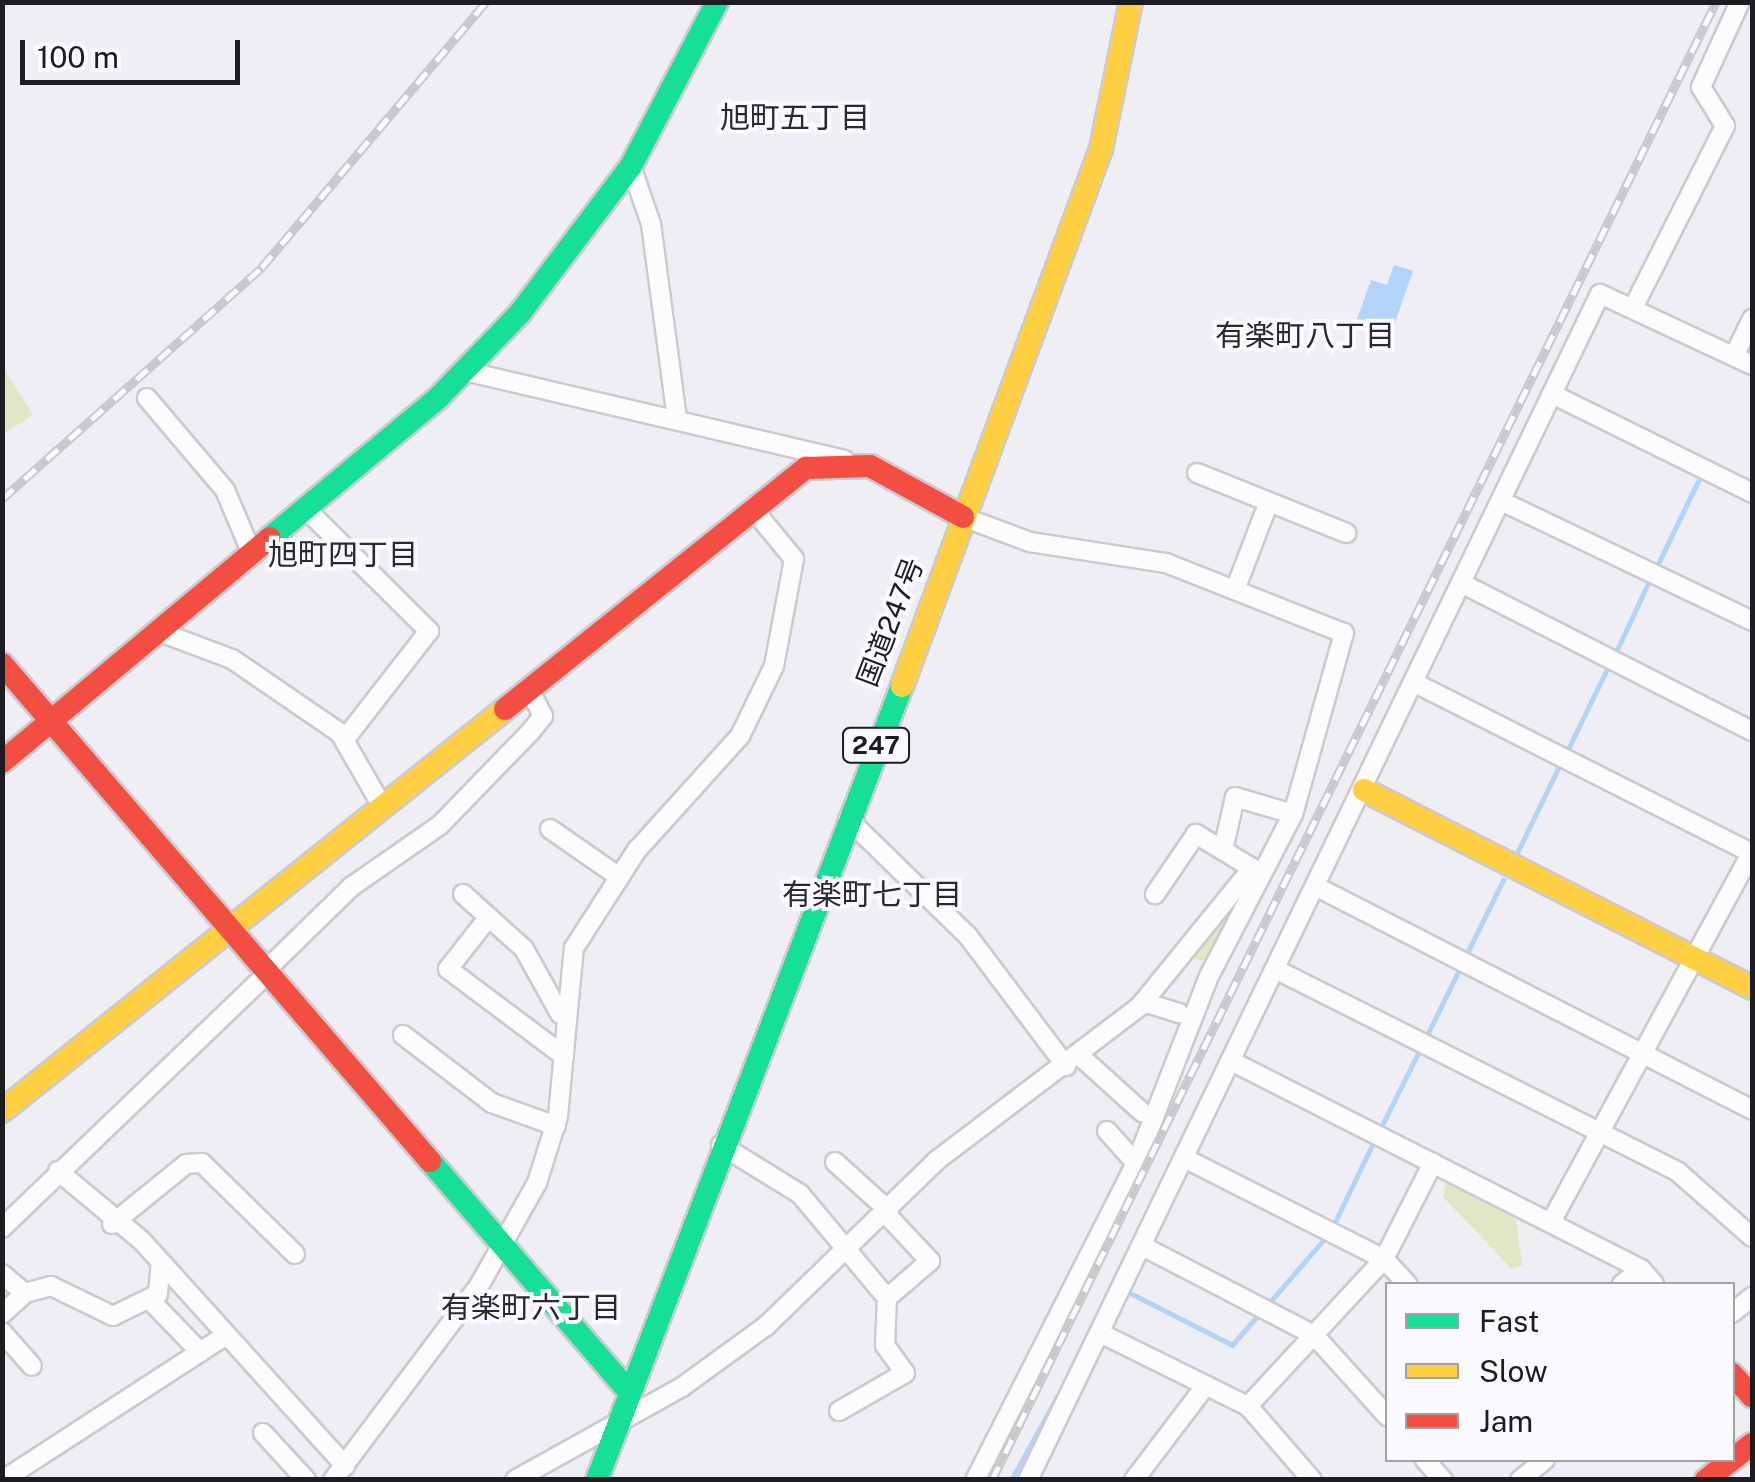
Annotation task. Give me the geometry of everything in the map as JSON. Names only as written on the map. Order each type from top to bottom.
[{"type":"main road","points":[[2,762],[307,510],[466,371],[556,272],[631,166],[717,2]]},
{"type":"main road","name":"国道247号","points":[[605,1473],[621,1416],[720,1144],[848,819],[1101,149],[1130,2]]},
{"type":"main road","points":[[2,1111],[806,468],[846,461],[963,517]]},
{"type":"main road","points":[[2,664],[630,1392]]},
{"type":"main road","points":[[1364,790],[1752,988]]},
{"type":"main road","points":[[1735,1377],[1752,1396]]},
{"type":"main road","points":[[1706,1480],[1729,1462]]},
{"type":"main road","points":[[1734,1480],[1752,1466]]},
{"type":"street","points":[[1634,306],[1725,126],[1701,87],[1740,2]]},
{"type":"street","points":[[631,166],[652,224],[677,420]]},
{"type":"street","points":[[1028,1480],[1234,1062],[1600,294],[1634,306],[1752,365]]},
{"type":"street","points":[[1734,356],[1752,319]]},
{"type":"street","points":[[466,371],[846,461]]},
{"type":"street","points":[[1552,394],[1752,493]]},
{"type":"street","points":[[148,398],[226,490],[252,554]]},
{"type":"street","points":[[1197,473],[1346,533]]},
{"type":"street","points":[[1503,502],[1752,621]]},
{"type":"street","points":[[1234,590],[1268,504]]},
{"type":"street","points":[[58,1171],[112,1224],[161,1262],[226,1334],[340,1475],[502,1247],[556,1126],[574,948],[618,876],[714,771],[774,666],[794,559],[753,509]]},
{"type":"street","points":[[307,510],[430,631],[345,739]]},
{"type":"street","points":[[963,517],[1030,542],[1166,563],[1344,634],[1294,814],[1209,976],[1136,1163],[975,1480]]},
{"type":"street","points":[[1463,584],[1752,731]]},
{"type":"street","points":[[160,632],[232,659],[345,739],[382,806]]},
{"type":"street","points":[[1415,682],[1752,853],[1552,1222]]},
{"type":"street","points":[[2,1228],[351,888],[440,825],[543,716],[528,689]]},
{"type":"street","points":[[1223,850],[1235,797],[1294,814]]},
{"type":"street","points":[[848,819],[968,936],[1073,1061],[1142,1112]]},
{"type":"street","points":[[550,829],[618,876]]},
{"type":"street","points":[[515,1480],[621,1416],[652,1404],[766,1326],[887,1213],[936,1161],[1073,1061],[1143,1002],[1252,868],[1196,834],[1155,894]]},
{"type":"street","points":[[1317,887],[1752,1110]]},
{"type":"street","points":[[463,894],[524,949],[564,1024]]},
{"type":"street","points":[[488,918],[448,969],[564,1056]]},
{"type":"street","points":[[1176,960],[1209,976]]},
{"type":"street","points":[[1277,970],[1678,1172],[1752,1237]]},
{"type":"street","points":[[1143,1002],[1179,1014]]},
{"type":"street","points":[[404,1034],[492,1103],[556,1126]]},
{"type":"street","points":[[1234,1062],[1552,1222],[1640,1269],[1652,1282]]},
{"type":"street","points":[[1107,1132],[1136,1163]]},
{"type":"street","points":[[720,1144],[790,1186],[851,1247],[887,1298],[884,1346],[905,1373],[840,1410]]},
{"type":"street","points":[[1186,1159],[1384,1259],[1405,1282]]},
{"type":"street","points":[[835,1162],[930,1261],[887,1298]]},
{"type":"street","points":[[112,1224],[186,1164],[202,1163],[295,1254]]},
{"type":"street","points":[[1248,1406],[1384,1259],[1433,1163]]},
{"type":"street","points":[[1144,1247],[1314,1334],[1385,1414]]},
{"type":"street","points":[[2,1314],[25,1293],[51,1286],[113,1316],[158,1294],[161,1262]]},
{"type":"street","points":[[1624,1282],[1640,1269]]},
{"type":"street","points":[[2,1274],[25,1293]]},
{"type":"street","points":[[148,1299],[200,1352]]},
{"type":"street","points":[[2,1332],[32,1366]]},
{"type":"street","points":[[3,1480],[226,1334]]},
{"type":"street","points":[[1102,1334],[1248,1406],[1305,1477]]},
{"type":"street","points":[[1134,1480],[1206,1386]]},
{"type":"street","points":[[630,1392],[652,1404]]},
{"type":"street","points":[[263,1433],[306,1480]]},
{"type":"street","points":[[1520,1480],[1542,1462]]},
{"type":"green space","points":[[3,367],[33,415],[2,434]]},
{"type":"green space","points":[[1222,916],[1228,920],[1207,961],[1190,958]]},
{"type":"green space","points":[[1446,1183],[1516,1219],[1522,1265],[1512,1269],[1443,1197]]},
{"type":"water","points":[[1394,265],[1413,271],[1392,331],[1357,319],[1371,280],[1387,285]]},
{"type":"waterway","points":[[1656,568],[1700,477]]},
{"type":"waterway","points":[[1615,654],[1649,581]]},
{"type":"waterway","points":[[1567,751],[1608,667]]},
{"type":"waterway","points":[[1517,853],[1560,764]]},
{"type":"waterway","points":[[1466,955],[1503,880]]},
{"type":"waterway","points":[[1426,1037],[1460,968]]},
{"type":"waterway","points":[[1381,1127],[1419,1051]]},
{"type":"waterway","points":[[1334,1224],[1372,1145]]},
{"type":"waterway","points":[[1269,1303],[1325,1238]]},
{"type":"waterway","points":[[1077,1358],[1113,1284]]},
{"type":"waterway","points":[[1132,1294],[1232,1345],[1258,1315]]},
{"type":"waterway","points":[[1011,1480],[1065,1382]]},
{"type":"railway","points":[[2,499],[262,267],[486,2]]},
{"type":"railway","points":[[992,1480],[1716,2]]},
{"type":"traffic: fast","points":[[270,538],[439,397],[520,313],[631,166],[717,2]]},
{"type":"traffic: fast","points":[[597,1480],[902,686]]},
{"type":"traffic: fast","points":[[430,1161],[630,1393]]},
{"type":"traffic: slow","points":[[902,686],[1101,149],[1131,2]]},
{"type":"traffic: slow","points":[[2,1111],[505,709]]},
{"type":"traffic: slow","points":[[1364,790],[1752,988]]},
{"type":"traffic: jam","points":[[505,709],[806,468],[870,466],[963,517]]},
{"type":"traffic: jam","points":[[2,762],[270,538]]},
{"type":"traffic: jam","points":[[2,664],[430,1161]]},
{"type":"traffic: jam","points":[[1735,1377],[1752,1396]]},
{"type":"traffic: jam","points":[[1735,1457],[1752,1444]]},
{"type":"traffic: jam","points":[[1706,1480],[1729,1462]]},
{"type":"district","name":"旭町五丁目","points":[[795,117]]},
{"type":"district","name":"有楽町八丁目","points":[[1305,335]]},
{"type":"district","name":"旭町四丁目","points":[[343,554]]},
{"type":"district","name":"有楽町七丁目","points":[[872,894]]},
{"type":"district","name":"有楽町六丁目","points":[[531,1307]]}]
